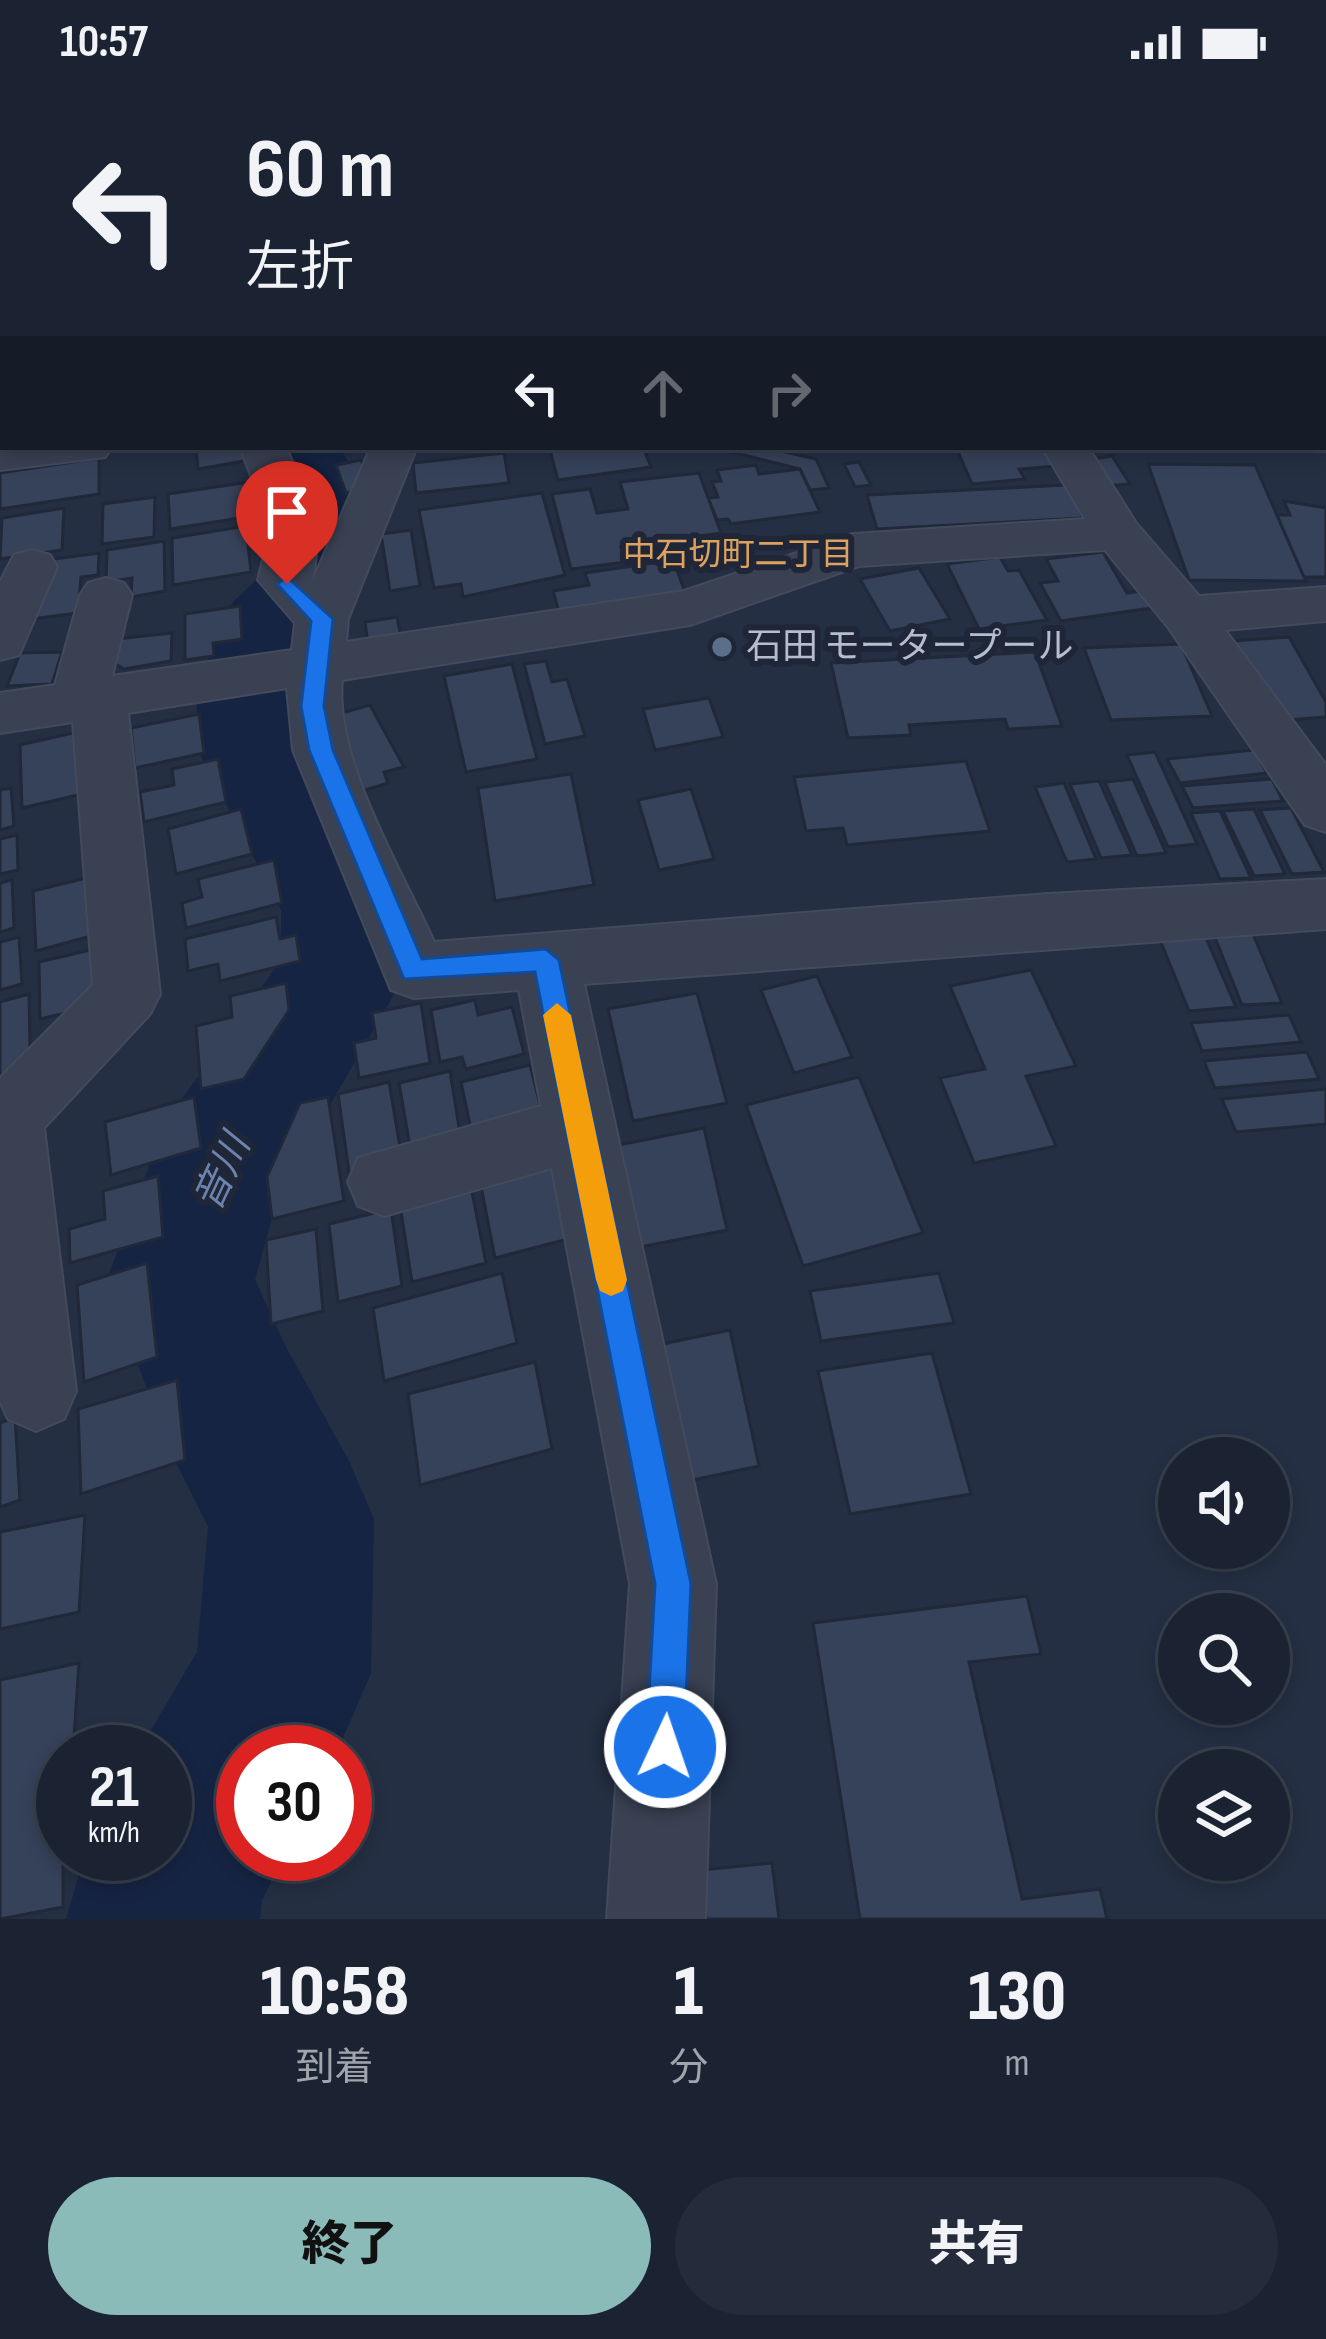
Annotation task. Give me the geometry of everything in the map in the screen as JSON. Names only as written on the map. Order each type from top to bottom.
[{"type":"street","points":[[0,456],[59,450]]},
{"type":"street","points":[[264,450],[295,527],[283,580],[305,631],[321,750],[414,971],[1326,904]]},
{"type":"street","points":[[305,631],[393,450]]},
{"type":"street","points":[[1067,450],[1118,533],[1186,615],[1326,809]]},
{"type":"street","points":[[0,713],[229,681],[305,631],[690,608],[853,550],[1118,533]]},
{"type":"street","points":[[0,642],[32,567]]},
{"type":"street","points":[[37,1391],[13,1299],[4,1119],[128,994],[89,701],[106,595]]},
{"type":"street","points":[[1186,615],[1326,604]]},
{"type":"street","points":[[546,960],[673,1584],[656,1919]]},
{"type":"street","points":[[384,1182],[581,1128]]},
{"type":"building","points":[[196,450],[242,450],[244,461],[198,469]]},
{"type":"building","points":[[550,450],[644,450],[651,467],[558,480]]},
{"type":"building","points":[[724,450],[776,450],[816,459],[829,488],[810,490],[800,469]]},
{"type":"building","points":[[957,450],[1050,450],[1058,466],[1019,469],[1025,479],[972,484]]},
{"type":"building","points":[[504,453],[509,483],[416,493],[413,463]]},
{"type":"building","points":[[1112,456],[1130,484],[1105,486],[1088,460]]},
{"type":"building","points":[[99,458],[99,494],[0,509],[0,473]]},
{"type":"building","points":[[361,460],[372,487],[346,493],[336,465]]},
{"type":"building","points":[[859,462],[871,485],[855,487],[844,464]]},
{"type":"building","points":[[1148,464],[1255,465],[1306,581],[1189,580]]},
{"type":"building","points":[[756,465],[759,474],[800,469],[820,512],[731,524],[728,519],[717,520],[708,498],[718,497],[712,482],[721,481],[717,470]]},
{"type":"building","points":[[699,473],[721,533],[621,547],[625,562],[571,569],[552,494],[590,489],[597,513],[628,509],[620,482]]},
{"type":"building","points":[[249,482],[252,516],[170,529],[168,494]]},
{"type":"building","points":[[1068,485],[1083,518],[877,529],[867,495]]},
{"type":"building","points":[[542,493],[565,575],[463,597],[461,584],[434,588],[419,510]]},
{"type":"building","points":[[155,497],[154,537],[102,544],[103,504]]},
{"type":"building","points":[[1284,501],[1326,508],[1326,577],[1304,577],[1277,515],[1290,515]]},
{"type":"building","points":[[64,508],[62,550],[0,559],[2,518]]},
{"type":"building","points":[[246,526],[251,572],[173,585],[172,538]]},
{"type":"building","points":[[411,530],[420,586],[390,591],[381,534]]},
{"type":"building","points":[[164,541],[165,591],[131,597],[132,578],[106,582],[107,550]]},
{"type":"building","points":[[1103,552],[1127,593],[1154,589],[1165,606],[1061,621],[1040,583],[1058,581],[1046,559]]},
{"type":"building","points":[[99,553],[98,575],[81,577],[78,613],[32,619],[39,561]]},
{"type":"building","points":[[1000,557],[1008,571],[1019,570],[1047,620],[979,629],[947,564]]},
{"type":"building","points":[[673,560],[685,592],[559,612],[553,591],[589,585],[585,573]]},
{"type":"building","points":[[919,568],[950,619],[890,631],[860,579]]},
{"type":"building","points":[[240,606],[242,639],[213,643],[214,656],[185,660],[185,614]]},
{"type":"building","points":[[397,617],[401,637],[368,643],[365,622]]},
{"type":"building","points":[[172,633],[171,661],[124,669],[114,663],[117,639]]},
{"type":"building","points":[[1289,637],[1326,702],[1326,717],[1274,721],[1232,641]]},
{"type":"building","points":[[1181,644],[1212,716],[1111,720],[1084,648]]},
{"type":"building","points":[[62,652],[52,684],[7,686],[20,653]]},
{"type":"building","points":[[1035,652],[1062,726],[1008,729],[1005,719],[909,725],[911,735],[848,738],[831,663]]},
{"type":"building","points":[[546,661],[552,682],[567,679],[585,736],[545,744],[524,664]]},
{"type":"building","points":[[512,664],[537,759],[466,772],[444,676]]},
{"type":"building","points":[[709,698],[723,737],[655,750],[643,709]]},
{"type":"building","points":[[370,705],[404,767],[384,772],[388,783],[359,792],[331,716]]},
{"type":"building","points":[[199,714],[204,753],[135,768],[131,728]]},
{"type":"building","points":[[77,732],[82,794],[22,808],[20,745]]},
{"type":"building","points":[[1254,750],[1267,773],[1180,783],[1167,759]]},
{"type":"building","points":[[1155,752],[1197,844],[1168,847],[1127,755]]},
{"type":"building","points":[[218,759],[226,802],[144,822],[140,792],[174,785],[172,769]]},
{"type":"building","points":[[966,761],[990,831],[847,845],[843,828],[806,831],[794,777]]},
{"type":"building","points":[[571,774],[594,885],[495,901],[478,788]]},
{"type":"building","points":[[1133,779],[1166,853],[1137,856],[1105,782]]},
{"type":"building","points":[[1272,779],[1283,801],[1193,808],[1182,786]]},
{"type":"building","points":[[1099,781],[1132,855],[1101,858],[1070,784]]},
{"type":"building","points":[[1064,783],[1096,859],[1067,862],[1035,787]]},
{"type":"building","points":[[11,788],[14,826],[0,830],[0,790]]},
{"type":"building","points":[[691,789],[714,859],[659,870],[638,800]]},
{"type":"building","points":[[1291,808],[1324,872],[1292,874],[1260,810]]},
{"type":"building","points":[[241,809],[252,854],[176,874],[168,829]]},
{"type":"building","points":[[1254,809],[1285,874],[1254,876],[1223,811]]},
{"type":"building","points":[[1220,811],[1251,878],[1220,879],[1191,813]]},
{"type":"building","points":[[17,835],[18,870],[0,874],[0,839]]},
{"type":"building","points":[[274,860],[282,903],[186,928],[182,903],[202,897],[198,879]]},
{"type":"building","points":[[86,878],[91,936],[36,951],[33,891]]},
{"type":"building","points":[[12,880],[14,928],[0,932],[0,883]]},
{"type":"building","points":[[276,917],[280,939],[296,935],[300,961],[220,981],[218,964],[188,971],[185,939]]},
{"type":"building","points":[[1250,927],[1282,1003],[1242,1005],[1212,930]]},
{"type":"building","points":[[1203,931],[1236,1007],[1189,1011],[1158,935]]},
{"type":"building","points":[[19,937],[22,984],[0,990],[0,942]]},
{"type":"building","points":[[99,948],[100,990],[78,1010],[40,1019],[39,962]]},
{"type":"building","points":[[1031,970],[1076,1066],[1026,1076],[1056,1146],[974,1163],[940,1078],[985,1069],[950,986]]},
{"type":"building","points":[[817,976],[852,1057],[794,1073],[761,990]]},
{"type":"building","points":[[286,983],[289,1010],[244,1079],[201,1089],[196,1026],[232,1017],[230,996]]},
{"type":"building","points":[[697,993],[727,1103],[633,1121],[608,1009]]},
{"type":"building","points":[[29,994],[30,1050],[0,1083],[0,1002]]},
{"type":"building","points":[[475,1000],[478,1015],[512,1007],[524,1054],[466,1069],[462,1057],[440,1062],[431,1010]]},
{"type":"building","points":[[421,1003],[430,1063],[359,1078],[354,1043],[376,1038],[372,1013]]},
{"type":"building","points":[[1289,1015],[1301,1042],[1202,1051],[1191,1023]]},
{"type":"building","points":[[1307,1052],[1319,1079],[1215,1088],[1204,1061]]},
{"type":"building","points":[[530,1065],[544,1121],[473,1139],[461,1082]]},
{"type":"building","points":[[450,1071],[461,1140],[411,1152],[399,1083]]},
{"type":"building","points":[[859,1077],[923,1233],[803,1266],[746,1105]]},
{"type":"building","points":[[389,1082],[402,1159],[349,1172],[338,1094]]},
{"type":"building","points":[[1326,1089],[1326,1124],[1236,1132],[1222,1099]]},
{"type":"building","points":[[194,1097],[201,1148],[111,1175],[105,1122]]},
{"type":"building","points":[[328,1097],[344,1201],[272,1219],[267,1177],[300,1103]]},
{"type":"building","points":[[704,1128],[727,1230],[635,1248],[614,1146]]},
{"type":"building","points":[[552,1167],[568,1239],[495,1258],[481,1186]]},
{"type":"building","points":[[158,1176],[163,1237],[70,1263],[69,1229],[105,1219],[103,1191]]},
{"type":"building","points":[[471,1187],[486,1263],[412,1282],[400,1205]]},
{"type":"building","points":[[391,1209],[402,1286],[338,1302],[329,1224]]},
{"type":"building","points":[[316,1229],[323,1311],[271,1324],[266,1240]]},
{"type":"building","points":[[147,1263],[157,1357],[84,1382],[77,1285]]},
{"type":"building","points":[[502,1273],[517,1343],[384,1381],[373,1308]]},
{"type":"building","points":[[939,1273],[954,1323],[821,1341],[810,1291]]},
{"type":"building","points":[[730,1330],[759,1466],[679,1483],[653,1346]]},
{"type":"building","points":[[932,1353],[971,1494],[850,1514],[818,1371]]},
{"type":"building","points":[[535,1362],[552,1449],[420,1485],[408,1394]]},
{"type":"building","points":[[177,1380],[185,1460],[81,1494],[78,1409]]},
{"type":"building","points":[[15,1417],[20,1500],[0,1507],[0,1423]]},
{"type":"building","points":[[85,1515],[79,1612],[0,1629],[0,1532]]},
{"type":"building","points":[[1027,1596],[1041,1654],[969,1662],[1022,1899],[1100,1889],[1107,1919],[860,1919],[813,1623]]},
{"type":"building","points":[[79,1663],[75,1725],[36,1725],[36,1881],[63,1881],[63,1907],[0,1919],[0,1680]]},
{"type":"building","points":[[772,1863],[779,1919],[706,1919],[702,1870]]},
{"type":"waterway","name":"音川","points":[[163,1919],[168,1884],[283,1673],[291,1519],[230,1403],[180,1282],[215,1170],[344,972],[342,910],[256,754],[250,701],[269,627],[301,595],[325,536],[317,490],[297,450]]},
{"type":"slow traffic","points":[[557,1015],[611,1280]]},
{"type":"place","name":"石田 モータープール","points":[[722,647]]},
{"type":"district","name":"中石切町二丁目","points":[[738,555]]},
{"type":"route","points":[[287,584],[322,619],[313,670],[321,750],[414,971],[546,960],[673,1584],[665,1747]]}]
